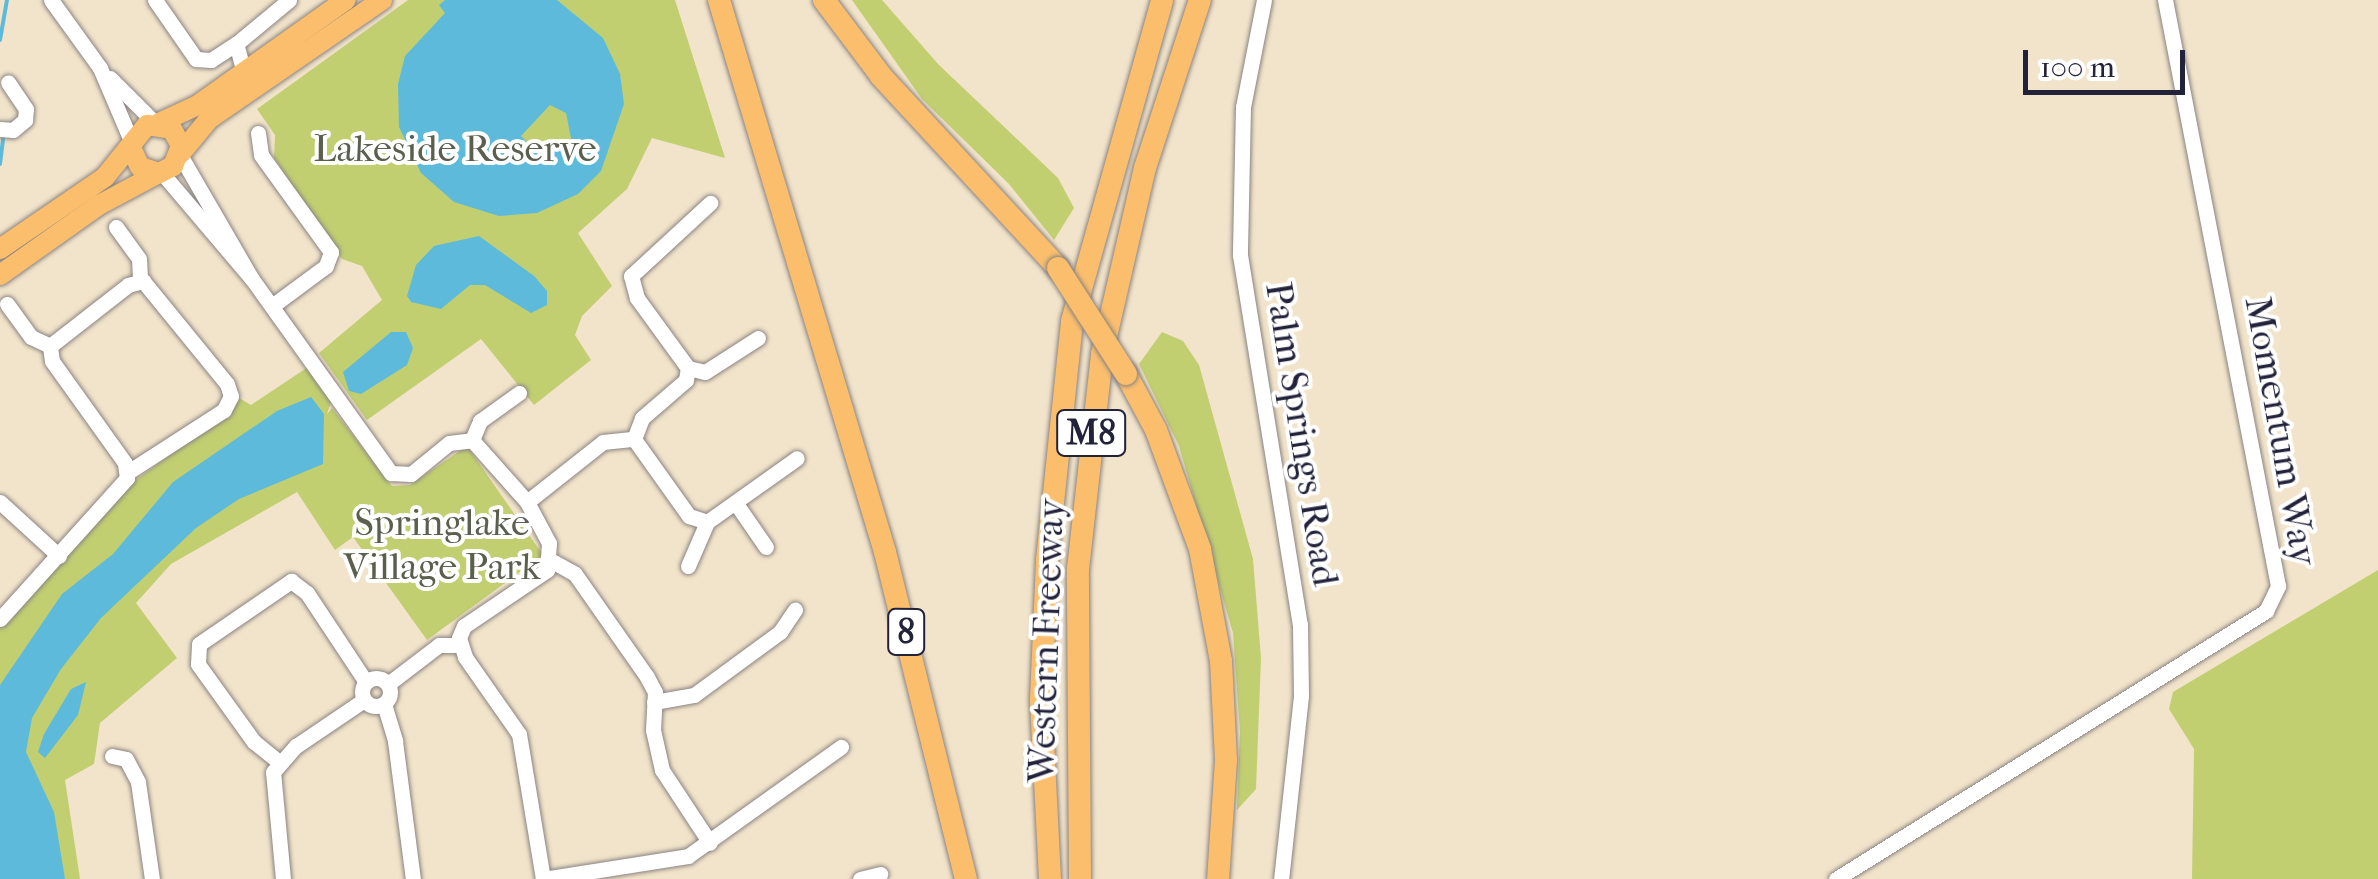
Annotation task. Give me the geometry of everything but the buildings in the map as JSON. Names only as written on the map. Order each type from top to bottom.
[{"type":"highway","points":[[824,0],[881,76],[1058,268],[1126,374],[1156,430],[1200,548],[1214,624],[1226,760],[1218,879]]},
{"type":"highway","name":"Western Freeway","points":[[1050,879],[1041,700],[1062,400],[1088,255],[1162,0]]},
{"type":"highway","name":"Western Freeway","points":[[1080,879],[1077,589],[1099,374],[1144,168],[1200,0]]},
{"type":"highway","name":"8","points":[[719,4],[885,552],[966,879]]},
{"type":"main road","points":[[0,249],[105,177],[132,146],[140,129],[244,73],[346,8],[382,0]]},
{"type":"main road","points":[[0,274],[99,205],[160,173],[209,119],[346,8]]},
{"type":"main road","points":[[157,123],[176,134],[180,154]]},
{"type":"main road","points":[[132,146],[140,167],[160,173]]},
{"type":"street","points":[[51,0],[100,68],[157,123]]},
{"type":"street","points":[[155,0],[196,59],[211,60],[289,0]]},
{"type":"street","name":"Palm Springs Road","points":[[1264,0],[1243,107],[1240,254],[1300,624],[1301,696],[1281,879]]},
{"type":"street","name":"Momentum Way","points":[[1836,879],[2266,612],[2278,586],[2164,0]]},
{"type":"street","points":[[236,44],[244,73]]},
{"type":"street","points":[[100,68],[132,146]]},
{"type":"street","points":[[7,130],[26,109],[8,82]]},
{"type":"street","points":[[258,133],[261,155],[331,252],[326,266],[272,306]]},
{"type":"street","points":[[180,154],[252,279]]},
{"type":"street","points":[[160,173],[252,279],[391,473],[411,474],[449,443],[472,440]]},
{"type":"street","points":[[710,203],[631,276],[632,291],[688,368],[704,372],[758,338]]},
{"type":"street","points":[[116,227],[139,259],[140,281]]},
{"type":"street","points":[[50,346],[140,281]]},
{"type":"street","points":[[0,619],[128,472],[224,410],[231,396],[156,290],[140,281]]},
{"type":"street","points":[[7,304],[31,337],[50,346]]},
{"type":"street","points":[[50,346],[52,361],[128,472]]},
{"type":"street","points":[[634,439],[642,418],[682,386],[688,368]]},
{"type":"street","points":[[472,440],[480,422],[518,393]]},
{"type":"street","points":[[527,502],[604,442],[634,439]]},
{"type":"street","points":[[634,439],[689,516],[707,522]]},
{"type":"street","points":[[472,440],[527,502],[552,561],[575,574],[646,677],[654,702],[662,770],[710,843]]},
{"type":"street","points":[[688,566],[707,522],[797,458]]},
{"type":"street","points":[[0,502],[58,556]]},
{"type":"street","points":[[736,504],[766,547]]},
{"type":"street","points":[[552,561],[536,580],[464,626],[460,646],[519,734],[543,879],[667,862],[710,843],[841,747]]},
{"type":"street","points":[[279,762],[254,742],[198,664],[199,644],[291,581],[308,593],[366,682],[364,700]]},
{"type":"street","points":[[654,702],[694,694],[780,632],[795,610]]},
{"type":"street","points":[[413,879],[395,741],[384,704],[388,684],[438,646],[460,646]]},
{"type":"street","points":[[366,682],[388,684]]},
{"type":"street","points":[[284,879],[270,783],[279,762],[364,700],[384,704]]},
{"type":"street","points":[[112,756],[126,758],[138,782],[152,879]]},
{"type":"street","points":[[860,879],[880,874]]},
{"type":"green space","name":"Lakeside Reserve","points":[[408,0],[675,0],[725,158],[652,138],[627,189],[578,233],[612,286],[582,316],[575,335],[591,360],[534,405],[481,339],[367,420],[319,353],[382,300],[362,266],[342,259],[274,158],[275,135],[257,109]]},
{"type":"green space","points":[[852,0],[882,0],[939,65],[1058,178],[1074,208],[1054,240],[1009,184],[922,99]]},
{"type":"green space","points":[[1162,332],[1183,341],[1199,365],[1253,559],[1261,658],[1256,789],[1237,810],[1240,732],[1233,633],[1179,446],[1139,364]]},
{"type":"green space","name":"Springlake Village Park","points":[[308,367],[332,399],[327,414],[332,408],[392,486],[410,485],[467,446],[543,555],[427,640],[353,537],[335,550],[297,492],[171,564],[136,603],[177,658],[100,723],[94,764],[65,780],[80,879],[0,879],[0,627],[133,482],[231,411],[239,398],[251,405]]},
{"type":"green space","points":[[2378,570],[2378,879],[2192,879],[2194,749],[2169,709],[2173,692]]},
{"type":"water","points":[[445,0],[557,0],[603,38],[620,74],[624,104],[601,171],[578,194],[537,213],[499,216],[454,202],[421,173],[399,127],[398,84],[405,56],[445,13],[439,5]],"holes":[[[550,105],[566,113],[571,138],[566,146],[537,152],[521,136]]]},
{"type":"water","points":[[479,236],[534,276],[547,291],[547,305],[531,313],[485,285],[470,285],[441,309],[411,302],[407,296],[416,265],[434,246]]},
{"type":"water","points":[[391,332],[406,332],[413,348],[407,365],[361,394],[349,391],[343,372]]},
{"type":"water","points":[[311,397],[324,414],[323,464],[239,499],[196,528],[101,618],[61,669],[32,718],[26,752],[54,812],[65,879],[0,879],[0,685],[62,594],[113,554],[173,482],[277,411]]},
{"type":"water","points":[[86,682],[78,715],[45,758],[38,752],[44,734],[71,689]]},
{"type":"waterway","points":[[0,40],[7,0]]},
{"type":"waterway","points":[[0,164],[4,132]]}]
